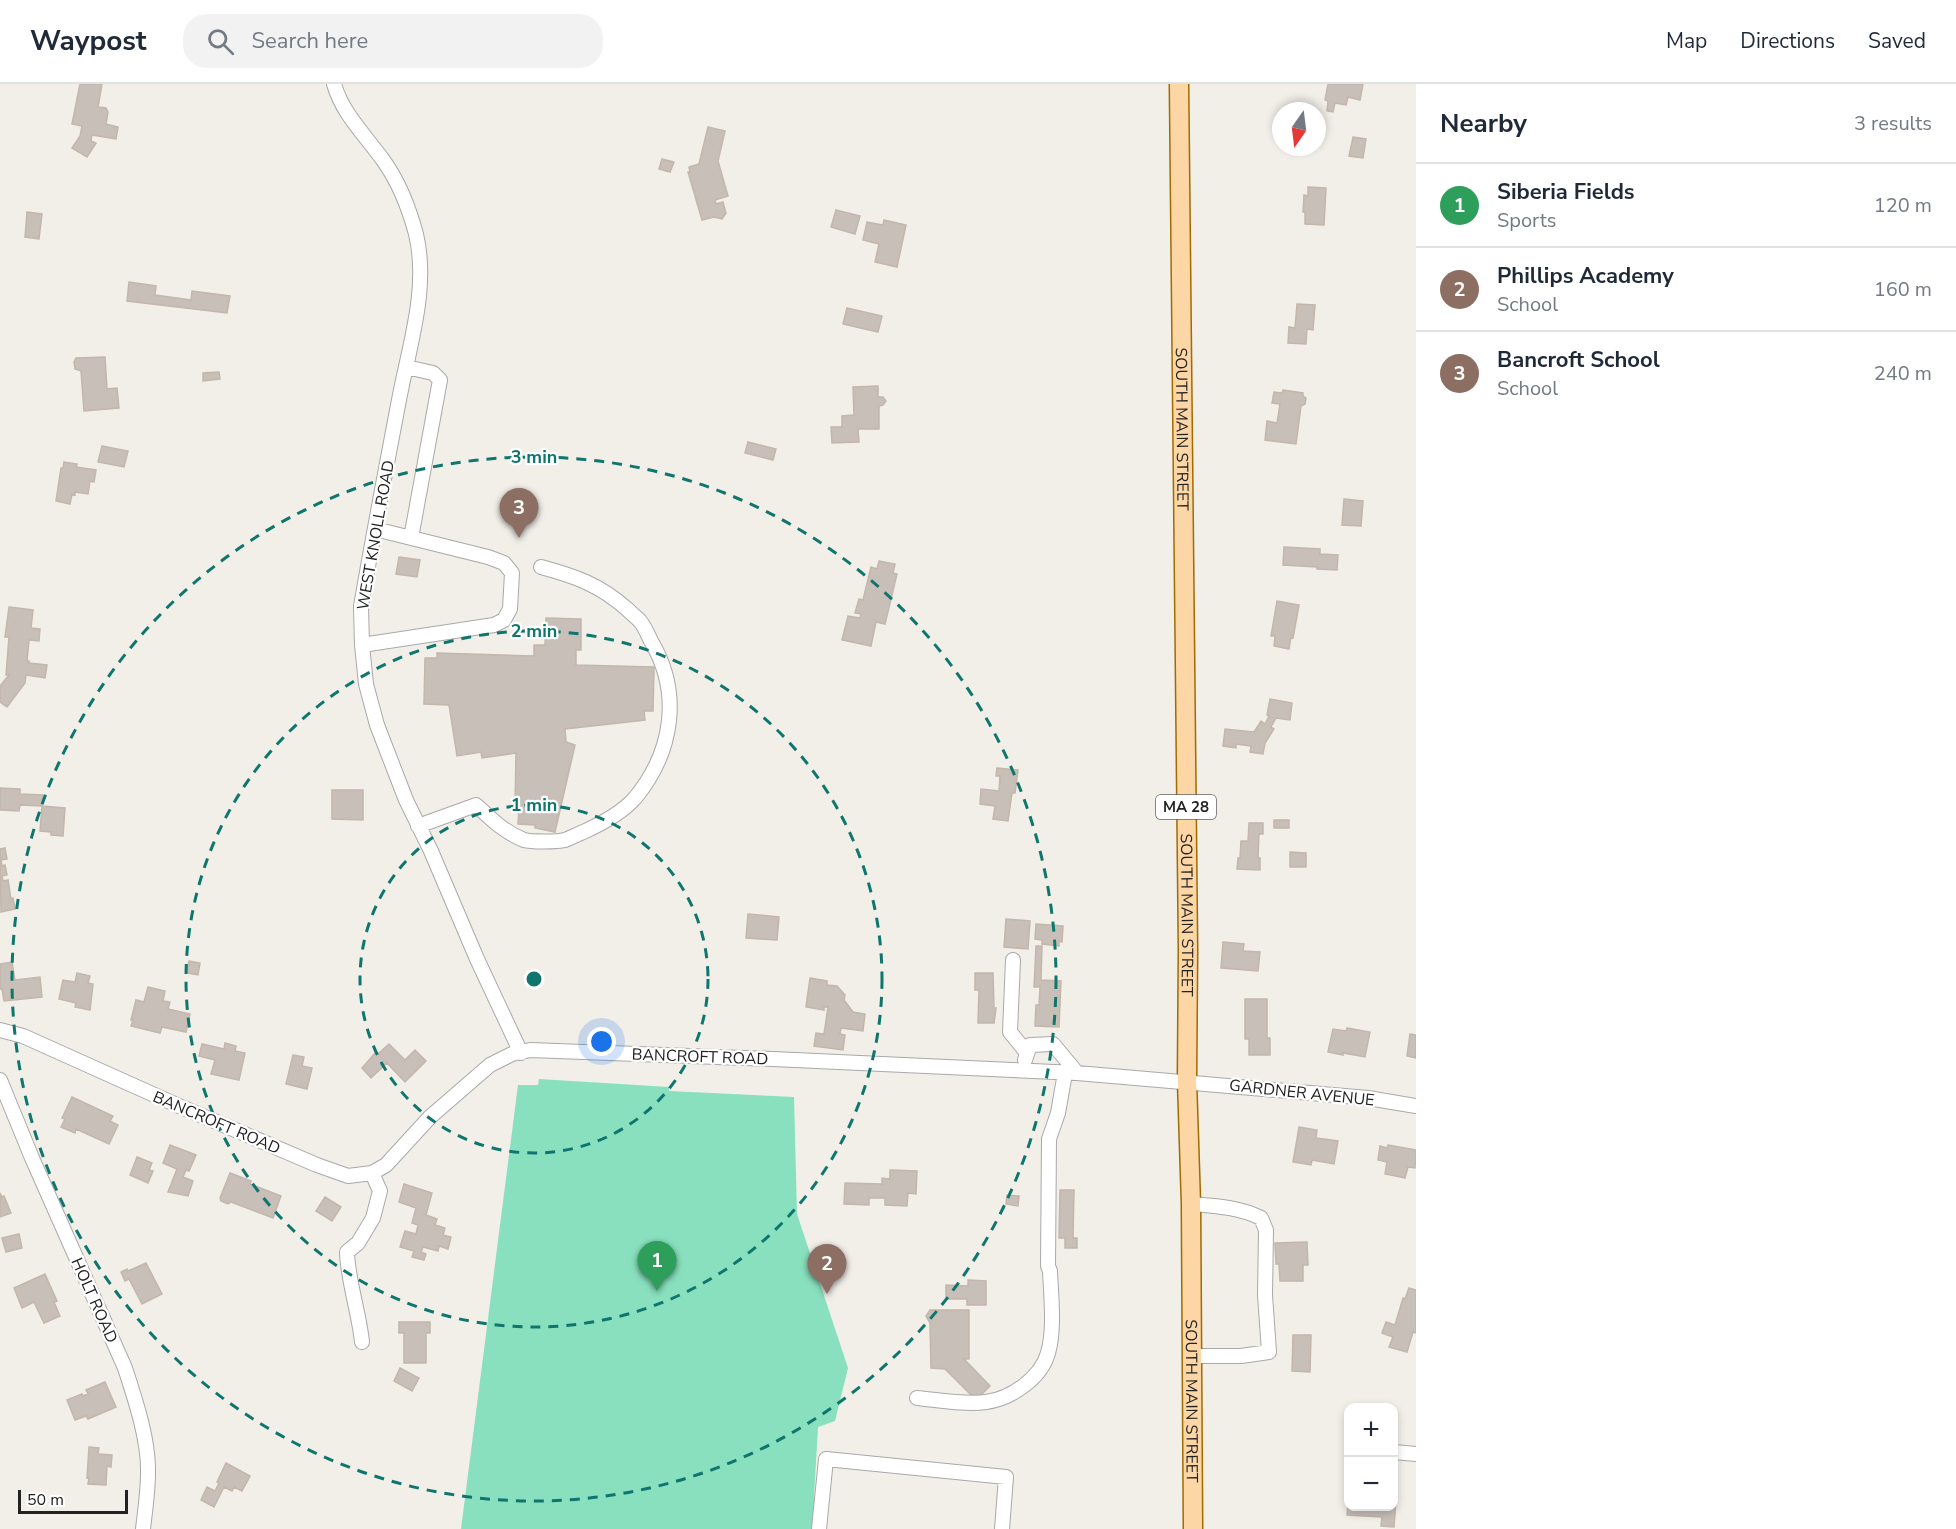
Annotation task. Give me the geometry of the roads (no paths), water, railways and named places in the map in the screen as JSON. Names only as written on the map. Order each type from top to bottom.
[{"type":"main road","name":"SOUTH MAIN STREET","points":[[1179,84],[1193,1529]]},
{"type":"street","name":"WEST KNOLL ROAD","points":[[334,84],[351,118],[399,185],[416,235],[421,269],[418,302],[361,606],[366,684],[377,725],[406,800],[521,1053]]},
{"type":"street","points":[[406,367],[432,373],[440,380],[411,538]]},
{"type":"street","points":[[362,645],[494,625],[504,620],[510,609],[512,573],[504,563],[375,529]]},
{"type":"street","points":[[418,826],[476,805],[499,827],[526,841],[564,840],[600,825],[634,799],[653,770],[665,740],[670,711],[670,692],[660,656],[640,621],[617,600],[596,586],[542,567]]},
{"type":"street","points":[[1013,960],[1010,1032],[1027,1053]]},
{"type":"street","name":"BANCROFT ROAD","points":[[0,1030],[23,1036],[178,1106],[348,1176],[372,1173],[386,1165],[430,1117],[490,1065],[512,1054],[531,1050],[1021,1070],[1187,1081]]},
{"type":"street","points":[[917,1398],[986,1402],[1008,1394],[1033,1378],[1043,1366],[1048,1352],[1051,1317],[1048,1266],[1049,1139],[1071,1073],[1053,1044],[1030,1046],[1021,1070]]},
{"type":"street","name":"HOLT ROAD","points":[[0,1080],[125,1368],[134,1396],[145,1442],[148,1471],[143,1529]]},
{"type":"street","name":"GARDNER AVENUE","points":[[1187,1081],[1368,1098],[1416,1106]]},
{"type":"street","points":[[362,1342],[347,1265],[347,1252],[358,1243],[373,1218],[380,1191],[372,1173]]},
{"type":"street","points":[[1191,1204],[1231,1208],[1261,1218],[1266,1230],[1265,1295],[1269,1352],[1241,1356],[1192,1356]]},
{"type":"street","points":[[1398,1452],[1416,1454]]},
{"type":"street","points":[[819,1529],[826,1458],[1006,1477],[1002,1529]]},
{"type":"place","name":"Bancroft School","points":[[519,538]]},
{"type":"place","name":"Siberia Fields","points":[[657,1291]]},
{"type":"place","name":"Phillips Academy","points":[[827,1294]]}]
